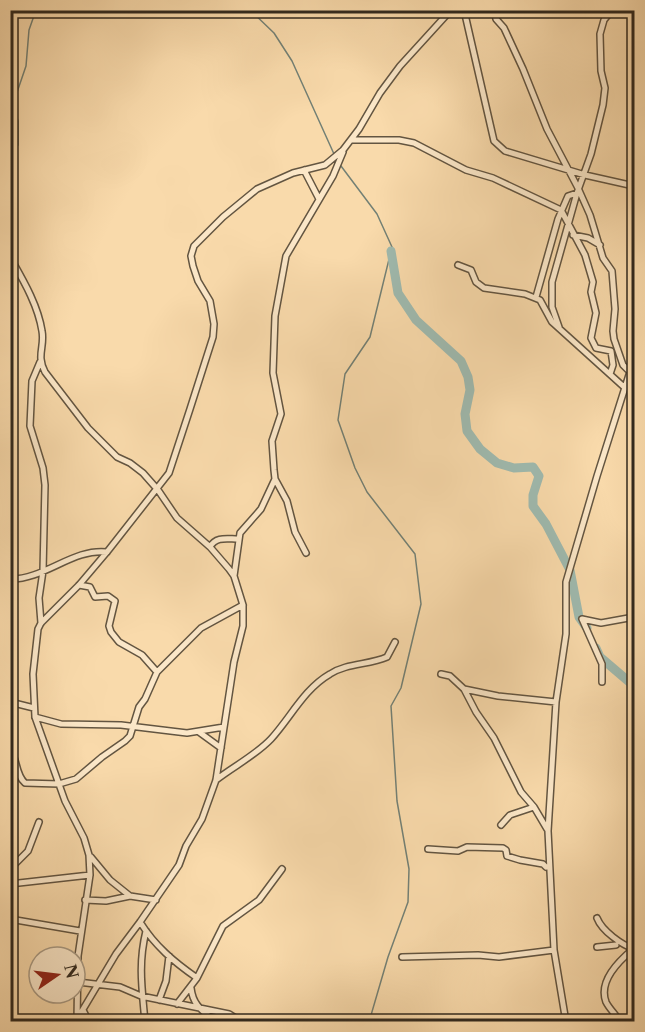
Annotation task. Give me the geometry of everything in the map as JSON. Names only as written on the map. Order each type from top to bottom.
[{"type":"street","points":[[41,623],[108,552],[169,473],[213,337],[214,324],[210,301],[198,281],[192,262],[194,246],[256,189],[304,170],[325,165],[343,150],[352,140],[380,93],[400,66],[451,10]]},
{"type":"street","points":[[464,10],[494,141],[505,151],[585,175],[634,186]]},
{"type":"street","points":[[494,10],[496,20],[502,25],[523,69],[547,129],[569,170],[600,245],[603,258],[612,271],[615,309],[614,339],[623,365],[629,371]]},
{"type":"street","points":[[559,327],[552,307],[554,268],[585,175],[603,105],[605,88],[601,71],[600,34],[604,20],[612,10]]},
{"type":"street","points":[[352,140],[414,142],[466,170],[493,178],[561,210],[585,255],[594,282],[591,292],[596,313],[591,338],[596,348],[610,351],[613,365],[610,374]]},
{"type":"street","points":[[306,553],[296,532],[287,501],[275,479],[272,441],[281,414],[273,373],[275,316],[286,256],[333,176],[343,150]]},
{"type":"street","points":[[304,170],[319,199]]},
{"type":"street","points":[[536,297],[561,210],[568,196],[578,191]]},
{"type":"street","points":[[566,233],[588,238],[600,245]]},
{"type":"street","points":[[10,257],[32,298],[42,342],[40,362],[32,381],[30,426],[45,485],[43,571],[39,598],[41,623],[36,642],[33,674],[34,708],[35,717],[59,784],[84,838],[89,855],[90,874],[79,945]]},
{"type":"street","points":[[458,266],[471,270],[476,282],[484,288],[536,297],[543,304],[552,322],[624,387]]},
{"type":"street","points":[[566,1022],[554,950],[548,831],[556,702],[566,634],[566,582],[634,359]]},
{"type":"street","points":[[40,362],[59,393],[88,428],[117,457],[135,466],[158,490],[177,518],[210,547],[234,576],[243,605],[243,626],[234,662],[216,780],[202,819],[186,846],[179,865],[116,954],[78,1020]]},
{"type":"street","points":[[234,576],[238,539],[244,528],[261,509],[275,479]]},
{"type":"street","points":[[210,547],[217,539],[238,539]]},
{"type":"street","points":[[10,579],[29,578],[95,552],[108,552]]},
{"type":"street","points":[[79,585],[90,587],[95,597],[108,596],[115,601],[109,626],[111,632],[119,642],[142,655],[157,672]]},
{"type":"street","points":[[10,749],[15,756],[19,774],[25,783],[59,784],[82,775],[130,736],[139,707],[157,672],[201,628],[243,605]]},
{"type":"street","points":[[602,682],[602,664],[582,619],[601,622],[634,617]]},
{"type":"street","points":[[216,780],[261,749],[301,699],[317,683],[330,673],[346,666],[387,657],[394,642]]},
{"type":"street","points":[[441,674],[450,676],[464,689],[499,747],[521,792],[534,807],[548,831]]},
{"type":"street","points":[[464,689],[498,696],[556,702]]},
{"type":"street","points":[[10,702],[34,708]]},
{"type":"street","points":[[35,717],[61,724],[115,724],[187,733],[224,727]]},
{"type":"street","points":[[199,732],[220,748]]},
{"type":"street","points":[[501,825],[510,815],[534,807]]},
{"type":"street","points":[[10,869],[28,851],[39,822]]},
{"type":"street","points":[[428,849],[458,851],[467,847],[503,848],[507,856],[543,864],[546,867]]},
{"type":"street","points":[[89,855],[110,880],[130,896]]},
{"type":"street","points":[[177,1004],[197,978],[223,926],[259,900],[282,869]]},
{"type":"street","points":[[10,884],[90,874]]},
{"type":"street","points":[[85,900],[106,901],[130,896],[156,900]]},
{"type":"street","points":[[634,909],[634,914]]},
{"type":"street","points":[[597,918],[600,925],[622,943],[634,949]]},
{"type":"street","points":[[10,919],[80,931]]},
{"type":"street","points":[[140,922],[152,941],[197,978]]},
{"type":"street","points":[[634,925],[632,937],[634,949]]},
{"type":"street","points":[[145,1022],[141,996],[140,961],[146,931]]},
{"type":"street","points":[[597,947],[616,945]]},
{"type":"street","points":[[620,1022],[607,1003],[604,990],[619,960],[634,949]]},
{"type":"street","points":[[402,957],[478,955],[499,957],[554,950]]},
{"type":"street","points":[[159,1000],[166,981],[169,957]]},
{"type":"street","points":[[87,983],[120,987],[141,996],[229,1014],[242,1022]]},
{"type":"street","points":[[191,988],[198,1008],[216,1022]]},
{"type":"street","points":[[83,1010],[89,1022]]},
{"type":"waterway","points":[[10,155],[18,145],[18,121],[13,104],[26,66],[29,30],[36,10]]},
{"type":"waterway","points":[[250,10],[274,33],[292,61],[334,154]]},
{"type":"waterway","points":[[341,166],[377,214],[392,247],[370,337],[345,374],[338,420],[355,468],[367,492],[415,554],[421,604],[401,688],[391,706],[397,801],[409,869],[408,902],[388,957],[369,1022]]},
{"type":"waterway","points":[[391,251],[398,293],[416,320],[461,361],[468,377],[470,390],[465,414],[467,431],[480,449],[497,463],[514,468],[533,467],[539,476],[533,495],[533,506],[546,524],[570,570],[579,617],[587,628]]},
{"type":"waterway","points":[[596,648],[600,657],[634,686]]}]
